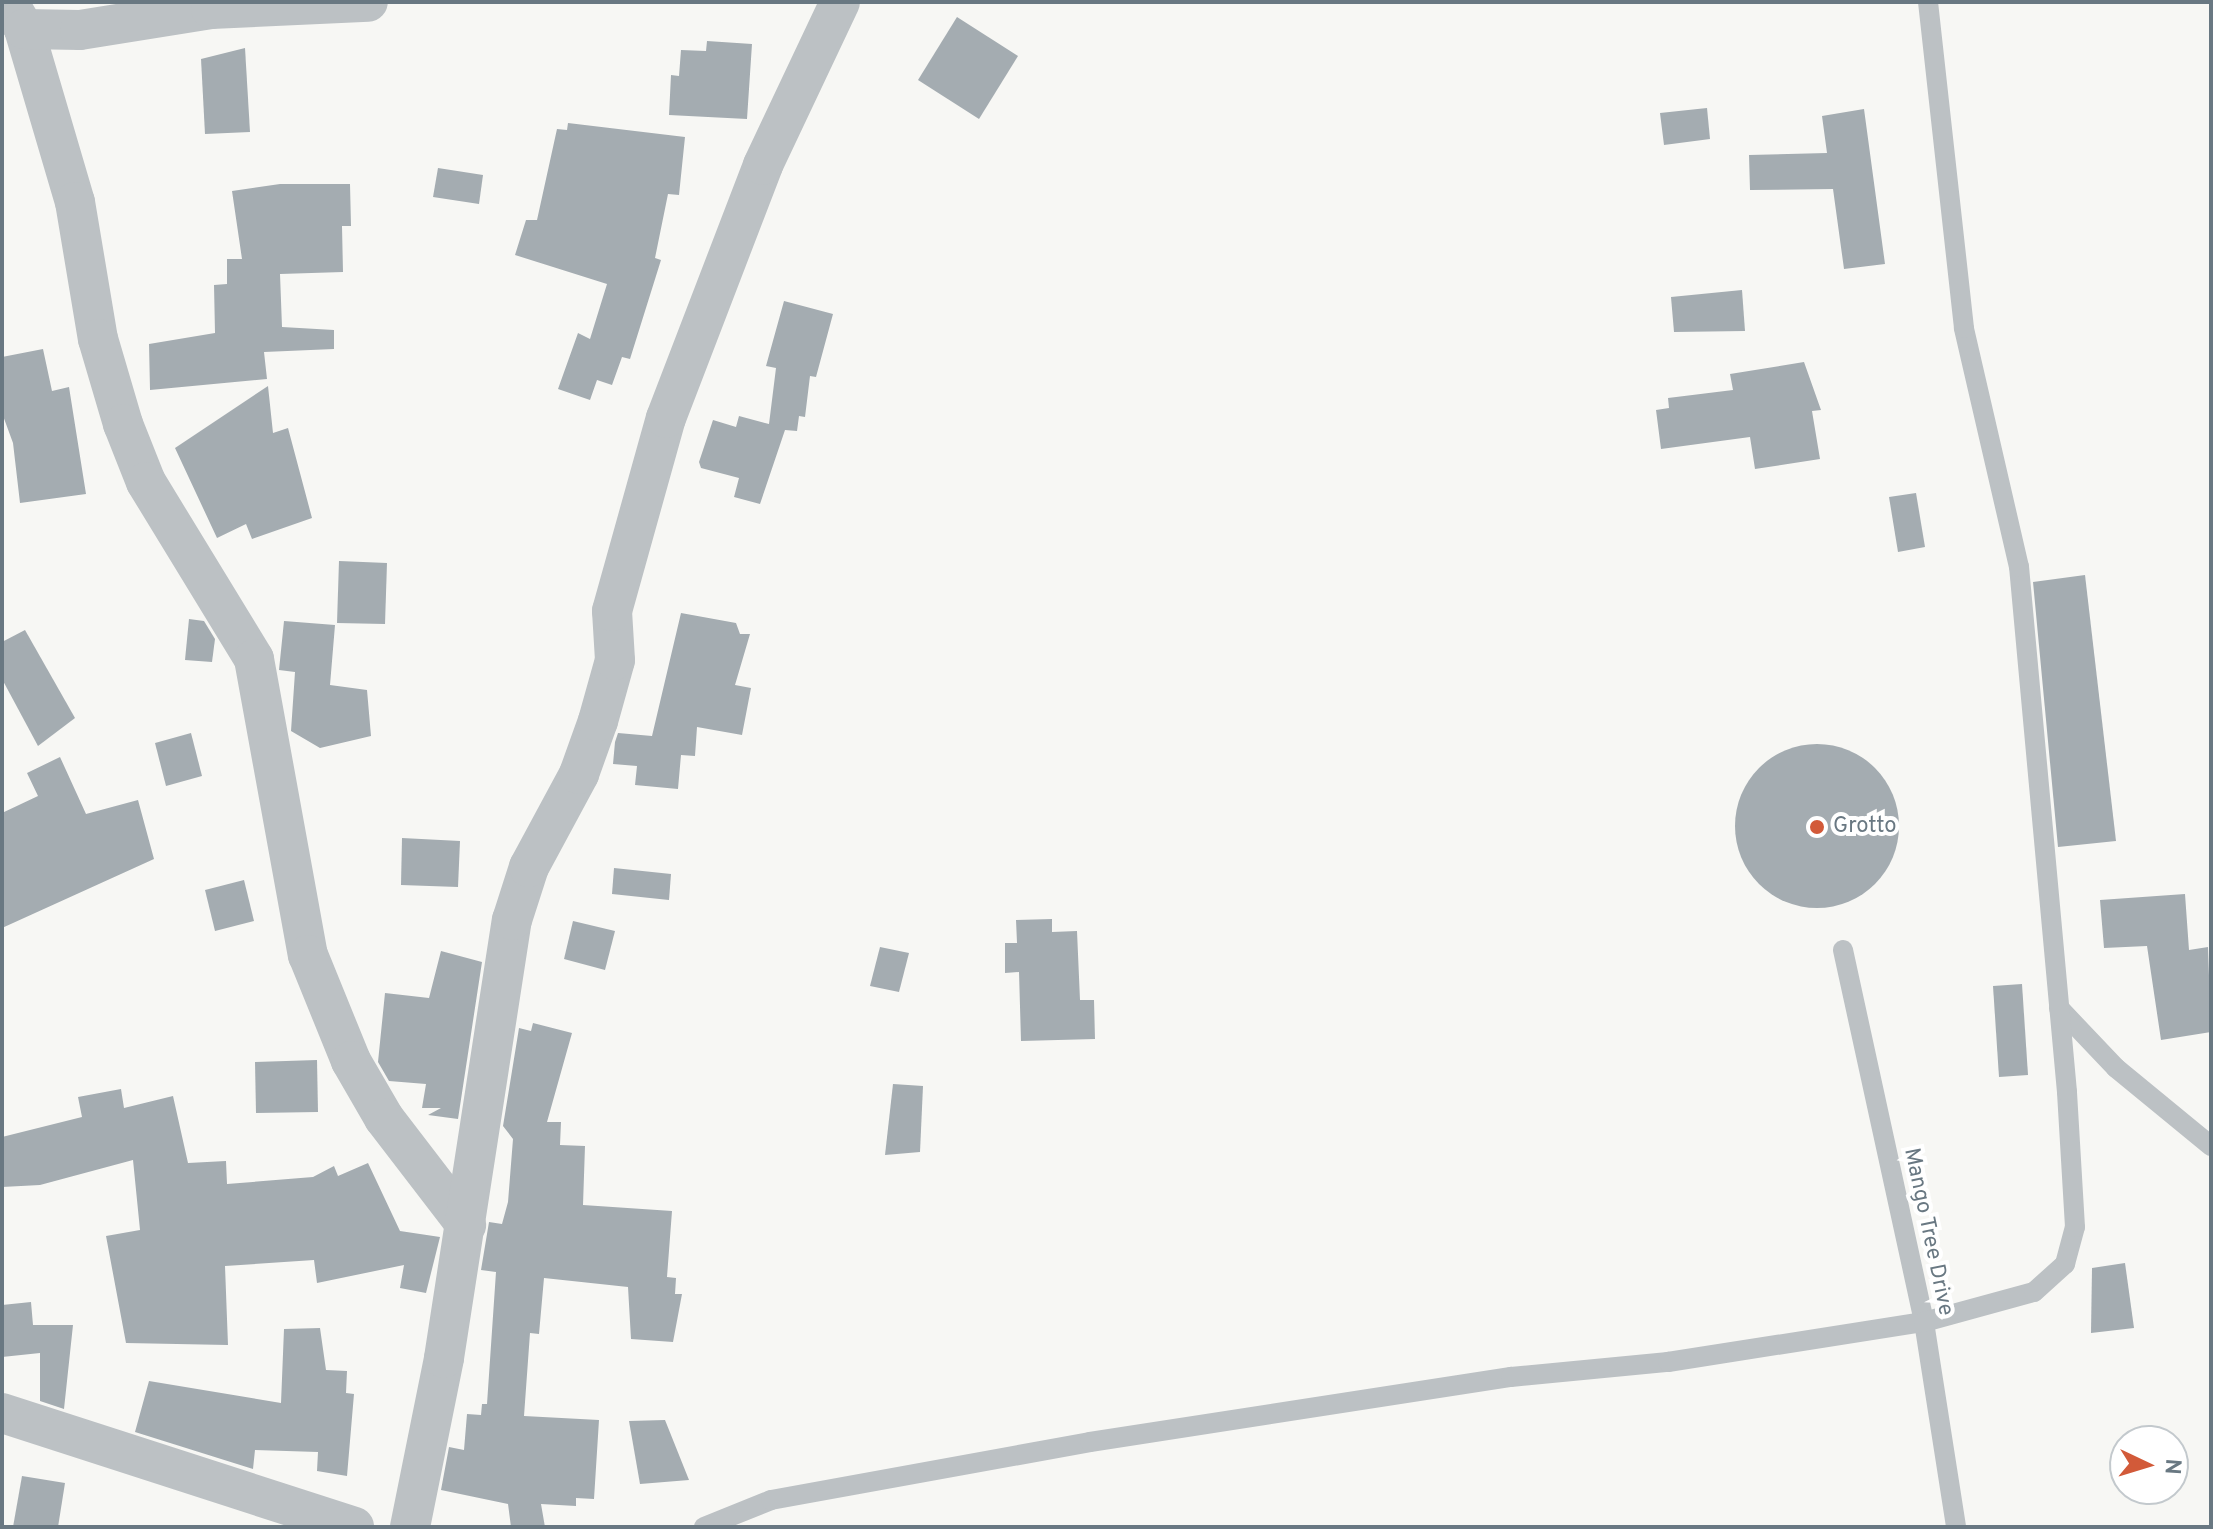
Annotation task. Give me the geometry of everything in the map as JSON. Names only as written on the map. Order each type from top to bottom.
[{"type":"street","points":[[16,15],[80,30],[211,9],[368,2]]},
{"type":"street","points":[[410,1527],[466,1225],[512,920],[529,867],[579,774],[598,721],[615,660],[612,611],[666,418],[763,165],[840,2]]},
{"type":"street","points":[[16,15],[75,202],[98,339],[123,424],[146,482],[254,659],[308,955],[351,1061],[384,1118],[466,1225]]},
{"type":"street","points":[[2,1413],[354,1527]]},
{"type":"lane","points":[[704,1527],[771,1500],[1090,1442],[1924,1322],[2034,1292],[2065,1264],[2075,1227],[2059,1008],[2019,567],[1964,328],[1928,2]]},
{"type":"lane","name":"Mango Tree Drive","points":[[1843,950],[1924,1322],[1956,1527]]},
{"type":"lane","points":[[2059,1008],[2116,1068],[2211,1146]]},
{"type":"building","points":[[957,17],[1018,56],[979,119],[918,80]]},
{"type":"building","points":[[707,41],[752,44],[747,119],[669,115],[671,75],[679,76],[681,50],[706,51]]},
{"type":"building","points":[[245,48],[250,132],[205,134],[201,59]]},
{"type":"building","points":[[1707,108],[1710,139],[1664,145],[1660,113]]},
{"type":"building","points":[[1864,109],[1885,264],[1844,269],[1833,189],[1750,190],[1749,155],[1827,153],[1822,116]]},
{"type":"building","points":[[568,123],[685,137],[679,195],[668,194],[655,258],[661,260],[630,359],[622,357],[612,385],[597,380],[590,400],[558,389],[578,333],[590,339],[607,284],[515,255],[526,220],[537,220],[557,129],[567,130]]},
{"type":"building","points":[[438,168],[483,175],[479,204],[433,197]]},
{"type":"building","points":[[280,184],[350,184],[351,226],[342,226],[343,272],[280,274],[282,327],[334,330],[334,349],[264,352],[267,379],[150,390],[149,344],[215,333],[214,285],[227,284],[227,259],[242,259],[232,191]]},
{"type":"building","points":[[1742,290],[1745,331],[1674,332],[1671,297]]},
{"type":"building","points":[[784,301],[833,314],[816,377],[810,376],[805,417],[799,416],[797,431],[785,430],[760,504],[734,497],[739,478],[701,468],[699,462],[713,420],[736,427],[739,416],[769,424],[776,368],[766,366]]},
{"type":"building","points":[[43,349],[52,391],[69,387],[86,494],[20,503],[13,443],[2,413],[2,357]]},
{"type":"building","points":[[1804,362],[1821,410],[1812,411],[1820,459],[1755,469],[1750,437],[1661,449],[1656,410],[1669,408],[1668,398],[1733,390],[1730,374]]},
{"type":"building","points":[[268,386],[273,433],[288,428],[312,518],[252,539],[246,524],[217,538],[175,448]]},
{"type":"building","points":[[1916,493],[1925,547],[1898,552],[1889,497]]},
{"type":"building","points":[[339,561],[387,563],[385,624],[337,623]]},
{"type":"building","points":[[2085,575],[2116,841],[2058,847],[2033,582]]},
{"type":"building","points":[[681,613],[736,623],[740,634],[750,634],[735,685],[751,688],[742,735],[697,727],[695,756],[681,755],[678,789],[635,785],[637,766],[613,764],[615,742],[618,733],[652,736]]},
{"type":"building","points":[[189,619],[204,621],[215,639],[212,662],[185,660]]},
{"type":"building","points":[[284,621],[335,625],[330,685],[367,690],[371,736],[320,748],[291,731],[295,672],[279,670]]},
{"type":"building","points":[[25,630],[75,718],[38,746],[2,679],[2,642]]},
{"type":"building","points":[[191,733],[202,776],[166,786],[155,743]]},
{"type":"building","name":"Grotto","points":[[1817,744],[1848,750],[1875,768],[1893,795],[1899,826],[1893,857],[1875,884],[1848,902],[1817,908],[1786,902],[1759,884],[1741,857],[1735,826],[1741,795],[1759,768],[1786,750]]},
{"type":"building","points":[[60,757],[86,814],[138,800],[154,859],[2,928],[2,813],[38,796],[27,773]]},
{"type":"building","points":[[402,838],[460,841],[458,887],[401,885]]},
{"type":"building","points":[[614,868],[671,874],[669,900],[612,894]]},
{"type":"building","points":[[244,880],[254,921],[215,931],[205,890]]},
{"type":"building","points":[[2185,894],[2189,950],[2208,947],[2211,1032],[2161,1040],[2147,946],[2104,948],[2100,900]]},
{"type":"building","points":[[1052,919],[1052,932],[1077,931],[1080,1000],[1094,1000],[1095,1039],[1021,1041],[1019,972],[1005,973],[1005,943],[1017,943],[1016,920]]},
{"type":"building","points":[[573,921],[615,931],[605,970],[564,959]]},
{"type":"building","points":[[880,947],[909,953],[899,992],[870,986]]},
{"type":"building","points":[[441,951],[482,962],[458,1119],[428,1115],[441,1108],[422,1108],[426,1084],[389,1081],[378,1062],[385,993],[429,998]]},
{"type":"building","points":[[2022,984],[2028,1075],[1999,1077],[1993,986]]},
{"type":"building","points":[[533,1023],[572,1033],[547,1122],[561,1122],[560,1145],[585,1146],[583,1205],[672,1211],[667,1277],[676,1278],[675,1294],[682,1294],[673,1342],[631,1339],[628,1287],[544,1278],[539,1334],[530,1333],[524,1416],[599,1420],[594,1499],[576,1498],[576,1506],[541,1504],[545,1527],[511,1527],[508,1504],[441,1490],[449,1447],[464,1450],[467,1414],[481,1415],[482,1404],[487,1404],[496,1272],[481,1270],[489,1222],[502,1224],[508,1202],[513,1139],[503,1126],[519,1028],[531,1031]]},
{"type":"building","points":[[317,1060],[318,1112],[256,1113],[255,1062]]},
{"type":"building","points":[[893,1084],[923,1086],[920,1152],[885,1155]]},
{"type":"building","points":[[121,1089],[124,1108],[173,1096],[188,1163],[226,1161],[227,1184],[313,1177],[334,1166],[338,1176],[368,1163],[400,1231],[440,1237],[426,1293],[400,1288],[404,1265],[317,1283],[314,1260],[225,1266],[228,1345],[126,1343],[106,1236],[140,1230],[133,1160],[40,1185],[2,1187],[2,1137],[82,1117],[78,1097]]},
{"type":"building","points":[[2125,1263],[2134,1328],[2091,1333],[2092,1268]]},
{"type":"building","points":[[31,1302],[33,1325],[73,1325],[64,1409],[40,1401],[40,1353],[2,1357],[2,1305]]},
{"type":"building","points":[[320,1328],[326,1370],[347,1371],[346,1393],[354,1394],[347,1476],[317,1471],[318,1452],[255,1450],[253,1469],[135,1432],[149,1381],[281,1403],[284,1329]]},
{"type":"building","points":[[665,1420],[689,1480],[640,1484],[629,1421]]},
{"type":"building","points":[[22,1476],[65,1483],[58,1527],[13,1527]]},
{"type":"place","name":"Grotto","points":[[1817,827]]}]
